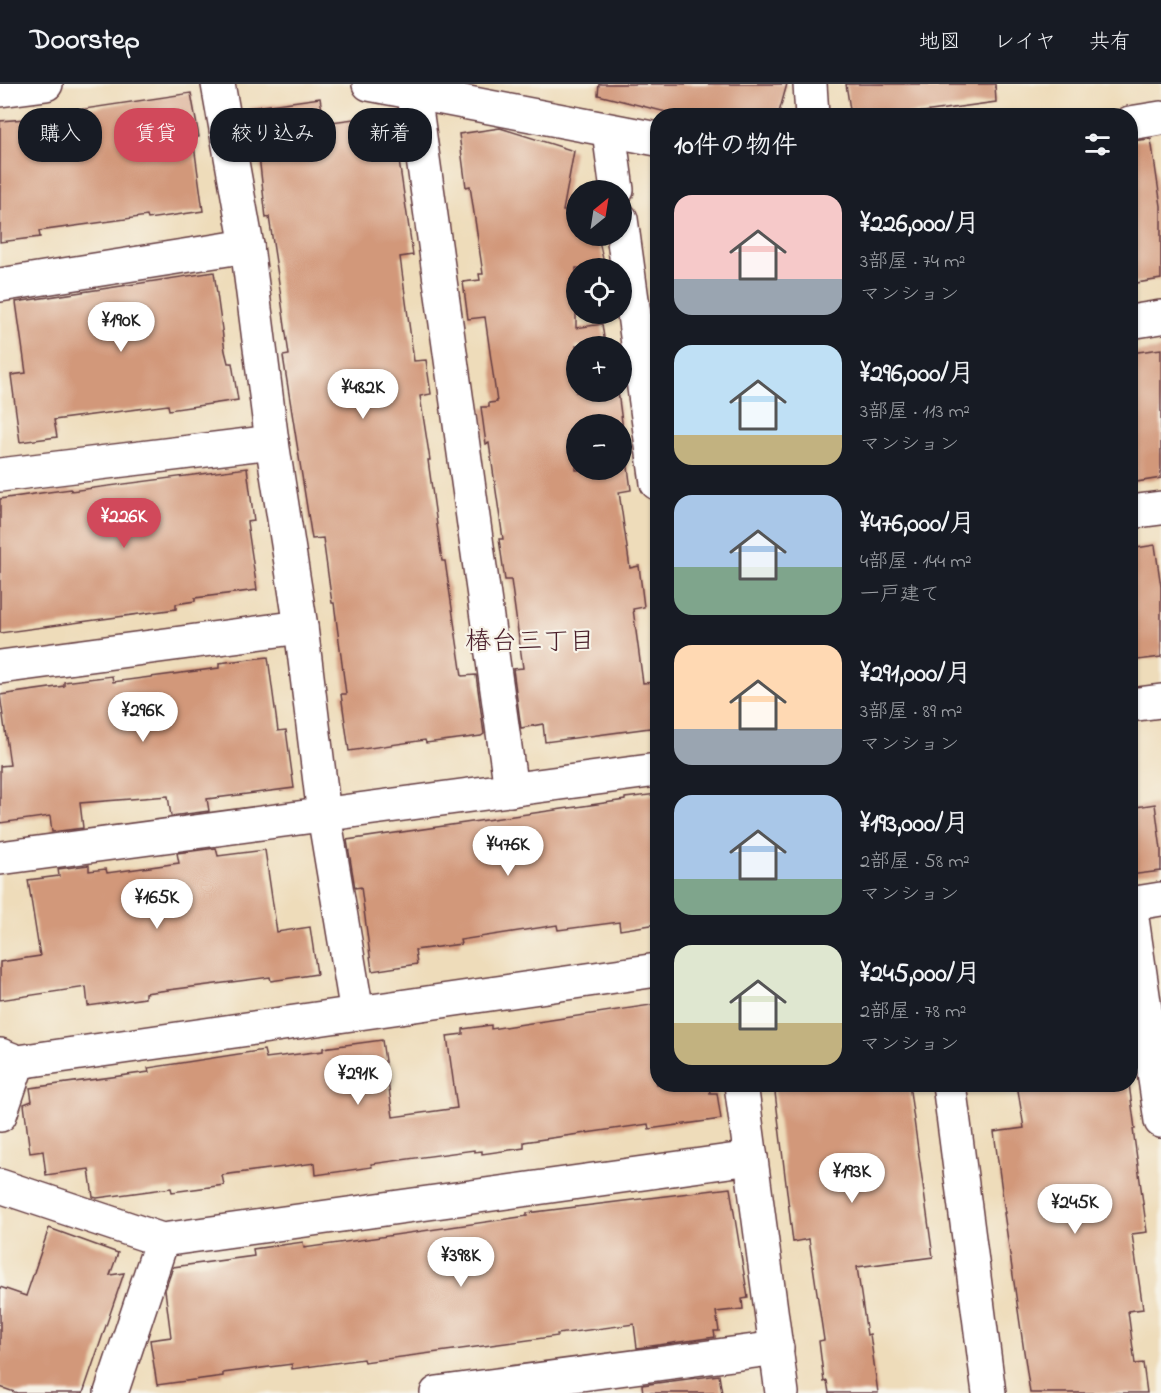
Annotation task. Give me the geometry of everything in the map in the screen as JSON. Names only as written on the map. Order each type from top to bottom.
[{"type":"street","points":[[0,90],[46,84]]},
{"type":"street","points":[[218,84],[247,246],[272,442],[301,627],[324,815],[357,1013]]},
{"type":"street","points":[[369,84],[650,138]]},
{"type":"street","points":[[810,84],[812,108]]},
{"type":"street","points":[[414,94],[511,790]]},
{"type":"street","points":[[1138,122],[1161,118]]},
{"type":"street","points":[[609,131],[616,180]]},
{"type":"street","points":[[0,285],[247,246]]},
{"type":"street","points":[[625,246],[650,432]]},
{"type":"street","points":[[1138,321],[1161,317]]},
{"type":"street","points":[[0,475],[272,442]]},
{"type":"street","points":[[1138,511],[1161,508]]},
{"type":"street","points":[[0,667],[301,627]]},
{"type":"street","points":[[1138,704],[1161,701]]},
{"type":"street","points":[[0,858],[650,771]]},
{"type":"street","points":[[1140,902],[1160,1104]]},
{"type":"street","points":[[0,1115],[9,1058],[357,1013],[650,971]]},
{"type":"street","points":[[742,1092],[782,1393]]},
{"type":"street","points":[[950,1092],[988,1393]]},
{"type":"street","points":[[0,1186],[162,1240],[751,1158]]},
{"type":"street","points":[[111,1393],[162,1240]]},
{"type":"street","points":[[437,1393],[777,1348]]},
{"type":"building","points":[[599,84],[787,84],[780,108],[650,108],[598,95]]},
{"type":"building","points":[[846,84],[995,84],[996,102],[952,108],[850,108]]},
{"type":"building","points":[[191,93],[194,108],[114,108],[114,162],[196,162],[203,211],[148,219],[147,216],[39,231],[40,237],[0,242],[0,121],[18,120],[18,162],[102,162],[102,108],[91,108]]},
{"type":"building","points":[[320,98],[322,108],[248,108]]},
{"type":"building","points":[[348,120],[348,162],[399,162],[413,255],[400,257],[414,361],[426,360],[431,394],[420,396],[442,561],[445,561],[462,676],[476,675],[484,734],[481,736],[426,743],[425,740],[349,751],[341,694],[346,694],[334,603],[332,603],[323,538],[312,539],[283,356],[289,355],[277,269],[269,217],[266,218],[260,162],[336,162],[336,121]]},
{"type":"building","points":[[500,128],[574,151],[569,180],[566,180],[563,211],[566,211],[566,246],[600,246],[603,258],[566,258],[566,324],[576,324],[576,328],[602,324],[604,336],[566,336],[566,402],[619,402],[621,414],[566,414],[566,480],[630,480],[631,490],[619,492],[630,568],[639,566],[644,607],[633,609],[643,683],[650,682],[650,728],[545,742],[543,724],[521,728],[513,669],[523,668],[511,580],[505,580],[499,539],[503,539],[489,443],[486,444],[481,407],[489,407],[489,403],[497,402],[485,317],[468,319],[463,282],[480,280],[479,274],[483,274],[470,186],[466,187],[459,134]]},
{"type":"building","points":[[1151,139],[1161,206],[1161,279],[1138,283],[1138,140]]},
{"type":"building","points":[[214,272],[225,351],[228,363],[232,363],[238,400],[169,410],[168,405],[54,420],[57,437],[20,442],[11,375],[26,373],[16,302]]},
{"type":"building","points":[[1161,349],[1161,478],[1138,482],[1138,352]]},
{"type":"building","points":[[247,468],[254,521],[247,522],[257,590],[195,598],[195,601],[176,604],[176,609],[0,633],[0,499]]},
{"type":"building","points":[[1155,545],[1161,587],[1161,657],[1138,660],[1138,548]]},
{"type":"building","points":[[268,657],[278,731],[286,730],[294,788],[207,799],[209,811],[171,816],[168,796],[80,803],[83,828],[52,832],[50,816],[0,823],[0,766],[10,765],[0,695],[64,686],[64,682],[112,676],[113,682],[219,668],[219,663]]},
{"type":"building","points":[[650,795],[650,925],[620,930],[619,922],[558,930],[557,925],[460,940],[461,944],[415,950],[417,964],[372,971],[361,887],[355,888],[347,840],[625,800],[625,798]]},
{"type":"building","points":[[1155,804],[1161,850],[1161,871],[1138,874],[1138,807]]},
{"type":"building","points":[[216,848],[218,856],[265,850],[277,932],[310,927],[317,974],[271,981],[270,977],[145,993],[145,998],[88,1006],[86,987],[0,1000],[0,962],[40,956],[28,880],[59,876],[58,869],[89,865],[89,871],[106,869],[107,873],[179,863],[177,853]]},
{"type":"building","points":[[650,1005],[650,1092],[717,1093],[721,1119],[649,1129],[648,1124],[524,1142],[524,1148],[482,1154],[482,1151],[474,1152],[474,1150],[371,1164],[372,1167],[316,1175],[315,1163],[222,1175],[224,1185],[172,1192],[171,1188],[97,1198],[93,1197],[89,1169],[46,1175],[43,1151],[30,1153],[24,1104],[32,1101],[30,1088],[149,1072],[148,1068],[264,1050],[266,1058],[323,1051],[323,1048],[382,1040],[393,1117],[457,1108],[447,1036],[463,1034],[463,1029],[491,1025],[491,1029]]},
{"type":"building","points":[[775,1092],[910,1092],[933,1257],[857,1267],[867,1335],[870,1334],[878,1393],[829,1393],[827,1381],[824,1382],[819,1341],[824,1340],[809,1239],[793,1242]]},
{"type":"building","points":[[1018,1092],[1130,1092],[1147,1232],[1132,1234],[1143,1309],[1128,1311],[1135,1364],[1143,1363],[1147,1393],[1030,1393],[994,1132],[1024,1128]]},
{"type":"building","points":[[730,1188],[748,1298],[742,1299],[743,1309],[716,1312],[719,1331],[714,1331],[715,1337],[637,1348],[634,1324],[364,1362],[363,1359],[292,1369],[292,1364],[157,1385],[150,1340],[171,1337],[165,1290],[173,1267],[254,1256],[253,1249],[303,1242],[304,1248],[527,1216],[527,1213]]},
{"type":"building","points":[[49,1228],[118,1253],[110,1275],[124,1273],[83,1393],[17,1393],[0,1387],[0,1287],[26,1296]]},
{"type":"building","points":[[719,1375],[722,1393],[643,1393],[642,1385]]},
{"type":"district","name":"椿台三丁目","points":[[530,640]]}]
